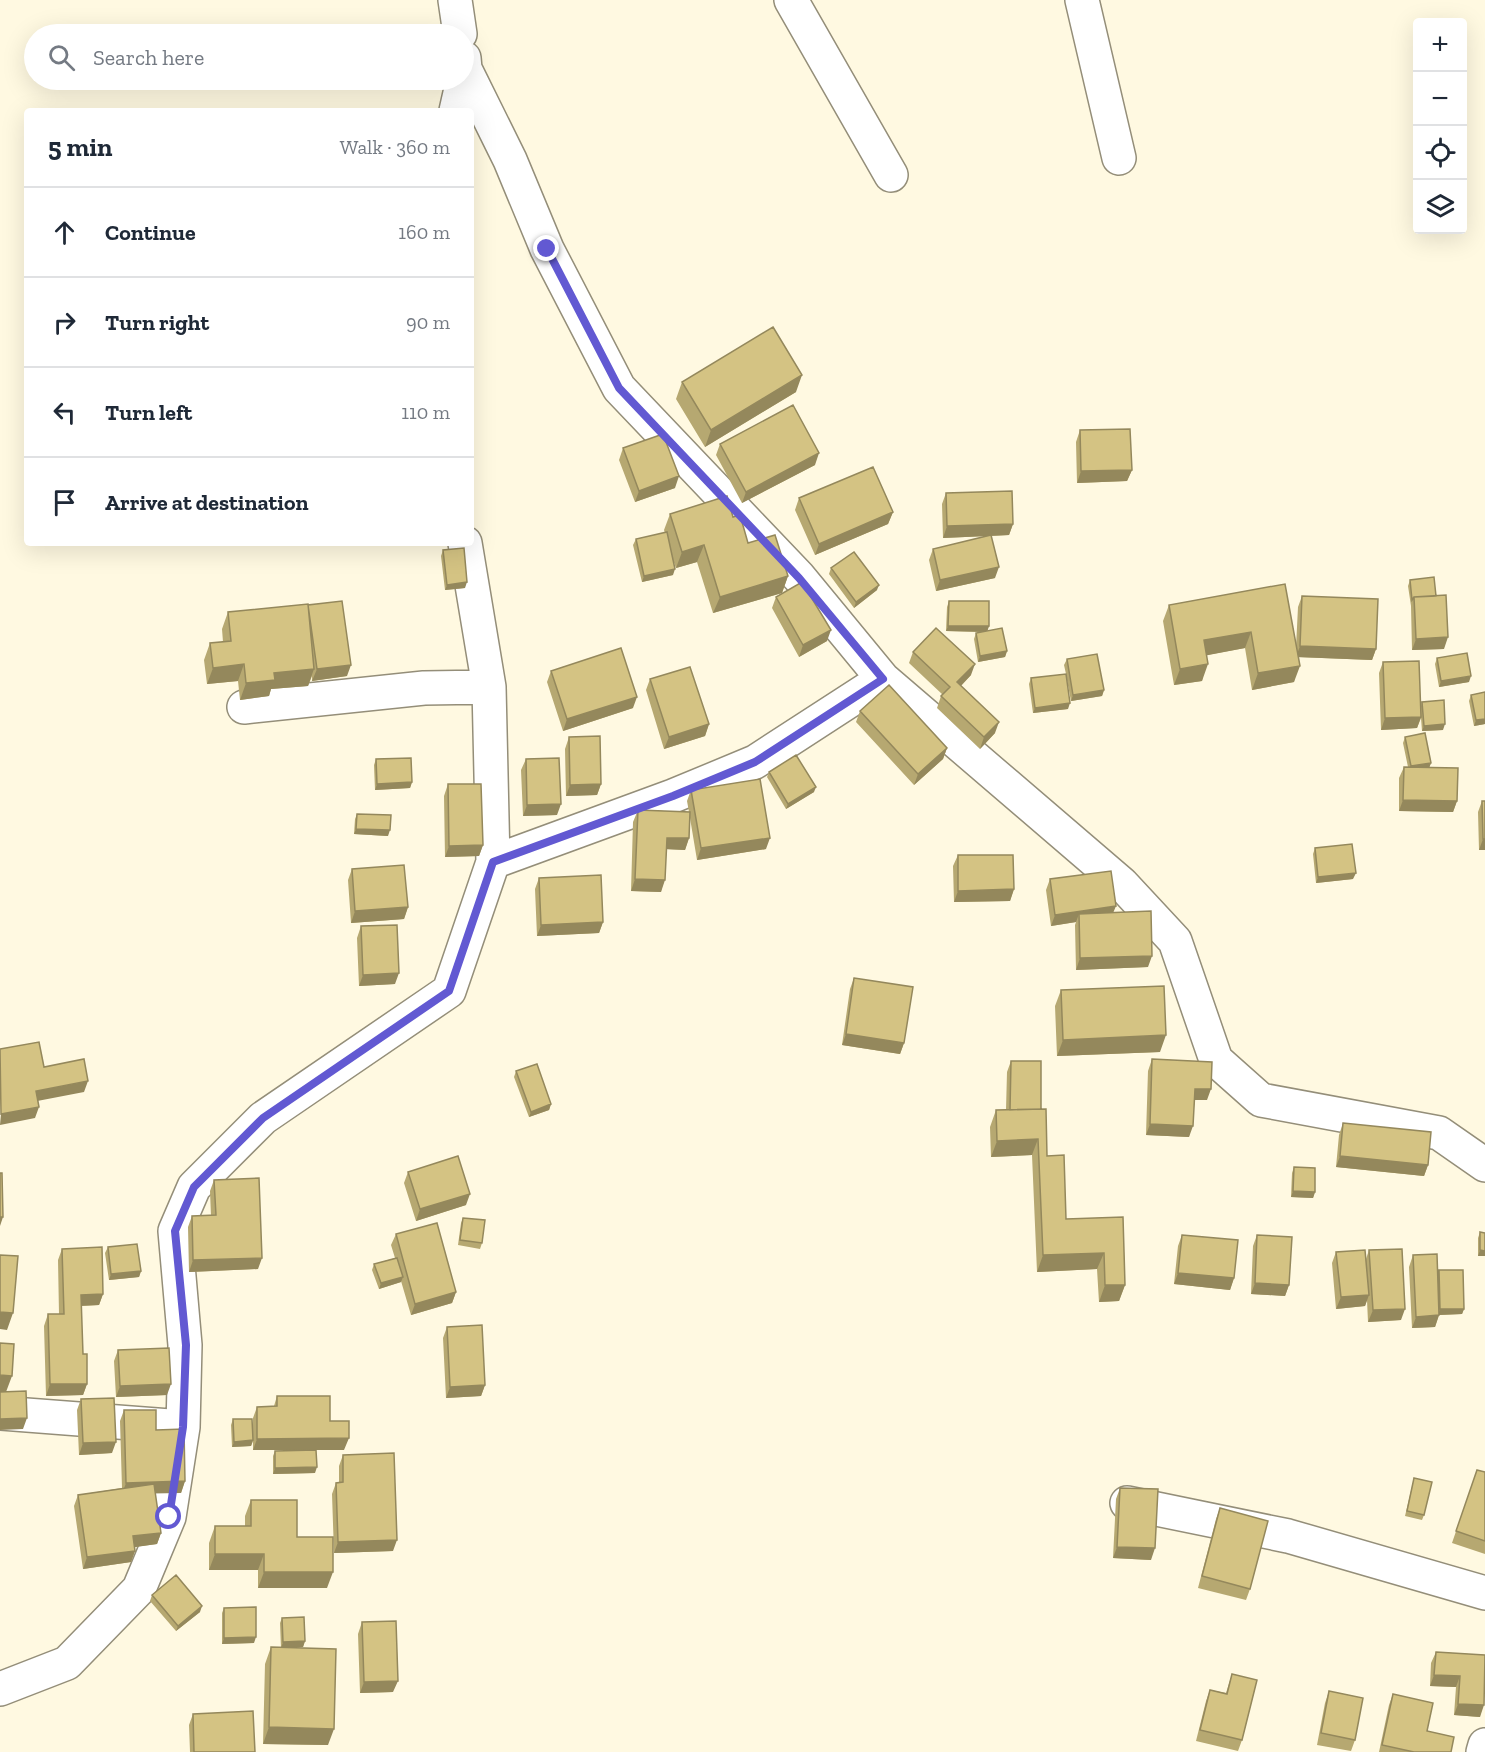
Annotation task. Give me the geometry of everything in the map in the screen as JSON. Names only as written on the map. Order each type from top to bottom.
[{"type":"street","points":[[455,0],[459,24]]},
{"type":"street","points":[[791,0],[891,174]]},
{"type":"street","points":[[1082,0],[1119,158]]},
{"type":"street","points":[[457,108],[460,90]]},
{"type":"street","points":[[474,90],[510,160],[547,249],[619,388],[799,578],[883,679],[1122,884],[1175,940],[1216,1059],[1261,1100],[1439,1133],[1485,1165]]},
{"type":"street","points":[[0,1689],[67,1663],[138,1589],[169,1517],[183,1427],[186,1345],[175,1231],[194,1187],[263,1118],[449,991],[493,862],[489,687],[466,546]]},
{"type":"street","points":[[493,862],[673,796],[755,762],[883,679]]},
{"type":"street","points":[[244,707],[424,688],[489,687]]},
{"type":"street","points":[[0,1413],[183,1427]]},
{"type":"street","points":[[1127,1503],[1288,1536],[1485,1593]]},
{"type":"street","points":[[1483,1752],[1485,1745]]},
{"type":"building","points":[[773,327],[802,375],[711,430],[682,382]]},
{"type":"building","points":[[793,405],[819,453],[746,492],[720,444]]},
{"type":"building","points":[[1130,429],[1132,470],[1081,471],[1080,430]]},
{"type":"building","points":[[663,434],[679,476],[639,491],[623,448]]},
{"type":"building","points":[[873,467],[893,512],[819,544],[799,498]]},
{"type":"building","points":[[1012,491],[1013,524],[947,526],[946,493]]},
{"type":"building","points":[[727,496],[733,517],[740,515],[748,543],[775,535],[788,576],[720,597],[704,545],[682,552],[670,514]]},
{"type":"building","points":[[667,532],[675,569],[644,576],[636,539]]},
{"type":"building","points":[[991,535],[999,567],[940,580],[933,549]]},
{"type":"building","points":[[464,548],[467,582],[447,585],[443,550]]},
{"type":"building","points":[[854,552],[879,585],[856,602],[831,568]]},
{"type":"building","points":[[1434,577],[1436,596],[1414,597],[1412,600],[1410,580]]},
{"type":"building","points":[[802,582],[831,630],[803,645],[776,597]]},
{"type":"building","points":[[1285,584],[1300,666],[1258,673],[1251,632],[1204,640],[1208,664],[1180,669],[1169,605]]},
{"type":"building","points":[[1446,595],[1448,637],[1416,639],[1414,597]]},
{"type":"building","points":[[1302,596],[1378,599],[1376,649],[1300,646]]},
{"type":"building","points":[[342,601],[351,665],[317,669],[308,605]]},
{"type":"building","points":[[949,601],[989,601],[989,626],[948,626]]},
{"type":"building","points":[[308,604],[314,669],[274,673],[275,680],[246,683],[244,664],[213,668],[210,643],[231,641],[228,612]]},
{"type":"building","points":[[936,628],[975,664],[957,682],[999,722],[984,737],[941,696],[950,687],[913,652]]},
{"type":"building","points":[[1002,628],[1007,651],[980,656],[976,633]]},
{"type":"building","points":[[621,648],[637,697],[567,719],[551,671]]},
{"type":"building","points":[[1467,653],[1471,676],[1441,681],[1437,658]]},
{"type":"building","points":[[1097,654],[1104,690],[1073,695],[1067,659]]},
{"type":"building","points":[[1419,661],[1421,717],[1385,718],[1383,662]]},
{"type":"building","points":[[690,667],[709,724],[669,737],[650,679]]},
{"type":"building","points":[[1066,674],[1070,703],[1035,708],[1031,678]]},
{"type":"building","points":[[889,685],[947,748],[918,774],[860,711]]},
{"type":"building","points":[[1485,692],[1485,719],[1476,720],[1471,695]]},
{"type":"building","points":[[1444,700],[1445,724],[1424,726],[1422,702]]},
{"type":"building","points":[[1425,733],[1431,763],[1411,766],[1405,737]]},
{"type":"building","points":[[600,736],[601,784],[570,785],[569,737]]},
{"type":"building","points":[[796,755],[816,787],[788,804],[769,772]]},
{"type":"building","points":[[411,758],[412,782],[377,784],[376,759]]},
{"type":"building","points":[[559,758],[561,804],[527,805],[526,759]]},
{"type":"building","points":[[1404,767],[1458,768],[1457,801],[1403,800]]},
{"type":"building","points":[[760,779],[770,838],[701,848],[691,790]]},
{"type":"building","points":[[448,784],[481,784],[483,845],[449,846]]},
{"type":"building","points":[[1482,801],[1485,801],[1485,839],[1483,839]]},
{"type":"building","points":[[638,810],[690,812],[689,838],[667,838],[665,880],[635,879]]},
{"type":"building","points":[[357,814],[391,815],[390,830],[356,829]]},
{"type":"building","points":[[1352,844],[1356,873],[1318,877],[1315,848]]},
{"type":"building","points":[[958,855],[1013,855],[1014,889],[958,891]]},
{"type":"building","points":[[404,865],[408,907],[355,911],[352,869]]},
{"type":"building","points":[[1111,871],[1116,906],[1055,915],[1050,879]]},
{"type":"building","points":[[601,875],[603,922],[541,925],[539,878]]},
{"type":"building","points":[[1151,911],[1152,956],[1080,958],[1079,914]]},
{"type":"building","points":[[397,925],[399,973],[363,975],[361,926]]},
{"type":"building","points":[[854,978],[913,987],[904,1043],[846,1034]]},
{"type":"building","points":[[1164,986],[1166,1035],[1063,1040],[1061,990]]},
{"type":"building","points":[[39,1042],[44,1067],[84,1059],[88,1081],[36,1091],[39,1107],[1,1114],[0,1049]]},
{"type":"building","points":[[1152,1059],[1212,1062],[1211,1089],[1195,1089],[1193,1126],[1150,1124]]},
{"type":"building","points":[[1011,1061],[1041,1061],[1041,1109],[1010,1110]]},
{"type":"building","points":[[537,1064],[551,1104],[531,1112],[516,1071]]},
{"type":"building","points":[[1046,1109],[1047,1156],[1064,1155],[1066,1219],[1123,1217],[1125,1285],[1105,1285],[1104,1253],[1043,1255],[1038,1139],[997,1141],[996,1110]]},
{"type":"building","points":[[1343,1123],[1431,1132],[1428,1165],[1340,1156]]},
{"type":"building","points":[[458,1156],[470,1194],[420,1209],[408,1172]]},
{"type":"building","points":[[1294,1167],[1315,1168],[1315,1192],[1293,1191]]},
{"type":"building","points":[[0,1173],[2,1173],[3,1217],[0,1217]]},
{"type":"building","points":[[259,1178],[262,1258],[193,1260],[192,1216],[216,1215],[214,1180]]},
{"type":"building","points":[[463,1218],[485,1220],[482,1243],[460,1240]]},
{"type":"building","points":[[437,1223],[456,1292],[415,1304],[396,1234]]},
{"type":"building","points":[[1480,1232],[1485,1233],[1485,1251],[1480,1250]]},
{"type":"building","points":[[1182,1235],[1238,1240],[1234,1278],[1178,1273]]},
{"type":"building","points":[[1257,1235],[1292,1237],[1289,1285],[1255,1283]]},
{"type":"building","points":[[137,1244],[141,1271],[111,1274],[108,1247]]},
{"type":"building","points":[[102,1247],[103,1294],[81,1295],[83,1354],[87,1354],[87,1384],[50,1384],[48,1314],[64,1314],[62,1249]]},
{"type":"building","points":[[1402,1249],[1405,1309],[1373,1310],[1369,1250]]},
{"type":"building","points":[[1365,1250],[1369,1295],[1341,1297],[1336,1252]]},
{"type":"building","points":[[1437,1254],[1439,1315],[1416,1317],[1413,1255]]},
{"type":"building","points":[[0,1255],[18,1256],[13,1313],[0,1312]]},
{"type":"building","points":[[397,1258],[403,1277],[381,1283],[374,1264]]},
{"type":"building","points":[[1439,1270],[1463,1270],[1464,1309],[1440,1309]]},
{"type":"building","points":[[482,1325],[485,1385],[450,1387],[447,1327]]},
{"type":"building","points":[[0,1343],[14,1344],[12,1376],[0,1375]]},
{"type":"building","points":[[169,1348],[171,1384],[120,1386],[118,1350]]},
{"type":"building","points":[[26,1391],[27,1418],[0,1419],[0,1392]]},
{"type":"building","points":[[277,1396],[330,1396],[330,1421],[349,1421],[349,1438],[257,1439],[257,1407],[277,1406]]},
{"type":"building","points":[[114,1398],[116,1442],[83,1443],[81,1399]]},
{"type":"building","points":[[124,1410],[156,1410],[156,1430],[184,1429],[185,1481],[126,1483]]},
{"type":"building","points":[[233,1419],[252,1419],[253,1440],[234,1442]]},
{"type":"building","points":[[316,1450],[317,1467],[275,1468],[275,1451]]},
{"type":"building","points":[[394,1453],[397,1540],[338,1542],[336,1483],[343,1482],[343,1455]]},
{"type":"building","points":[[1477,1470],[1485,1472],[1485,1541],[1456,1531]]},
{"type":"building","points":[[1414,1478],[1432,1482],[1424,1515],[1407,1511]]},
{"type":"building","points":[[154,1484],[161,1533],[133,1536],[135,1551],[87,1557],[78,1495]]},
{"type":"building","points":[[1120,1488],[1158,1489],[1155,1548],[1117,1547]]},
{"type":"building","points":[[251,1500],[297,1500],[297,1537],[333,1537],[333,1572],[264,1572],[264,1554],[215,1554],[215,1526],[251,1526]]},
{"type":"building","points":[[1220,1508],[1268,1521],[1250,1589],[1202,1576]]},
{"type":"building","points":[[176,1575],[202,1606],[178,1626],[152,1595]]},
{"type":"building","points":[[256,1607],[256,1637],[224,1638],[224,1608]]},
{"type":"building","points":[[304,1617],[305,1641],[283,1642],[282,1618]]},
{"type":"building","points":[[396,1621],[398,1681],[364,1682],[362,1622]]},
{"type":"building","points":[[271,1647],[336,1649],[334,1729],[269,1727]]},
{"type":"building","points":[[1436,1652],[1485,1655],[1484,1705],[1458,1704],[1460,1676],[1434,1675]]},
{"type":"building","points":[[1232,1674],[1257,1680],[1242,1740],[1200,1730],[1210,1690],[1227,1694]]},
{"type":"building","points":[[1329,1691],[1363,1698],[1355,1740],[1321,1733]]},
{"type":"building","points":[[1393,1694],[1433,1703],[1427,1731],[1454,1737],[1451,1752],[1414,1752],[1382,1745]]},
{"type":"building","points":[[253,1711],[255,1752],[194,1752],[193,1714]]},
{"type":"route","points":[[169,1517],[183,1427],[186,1345],[175,1231],[194,1187],[263,1118],[449,991],[493,862],[673,796],[755,762],[883,679],[799,578],[619,388],[547,249]]}]
